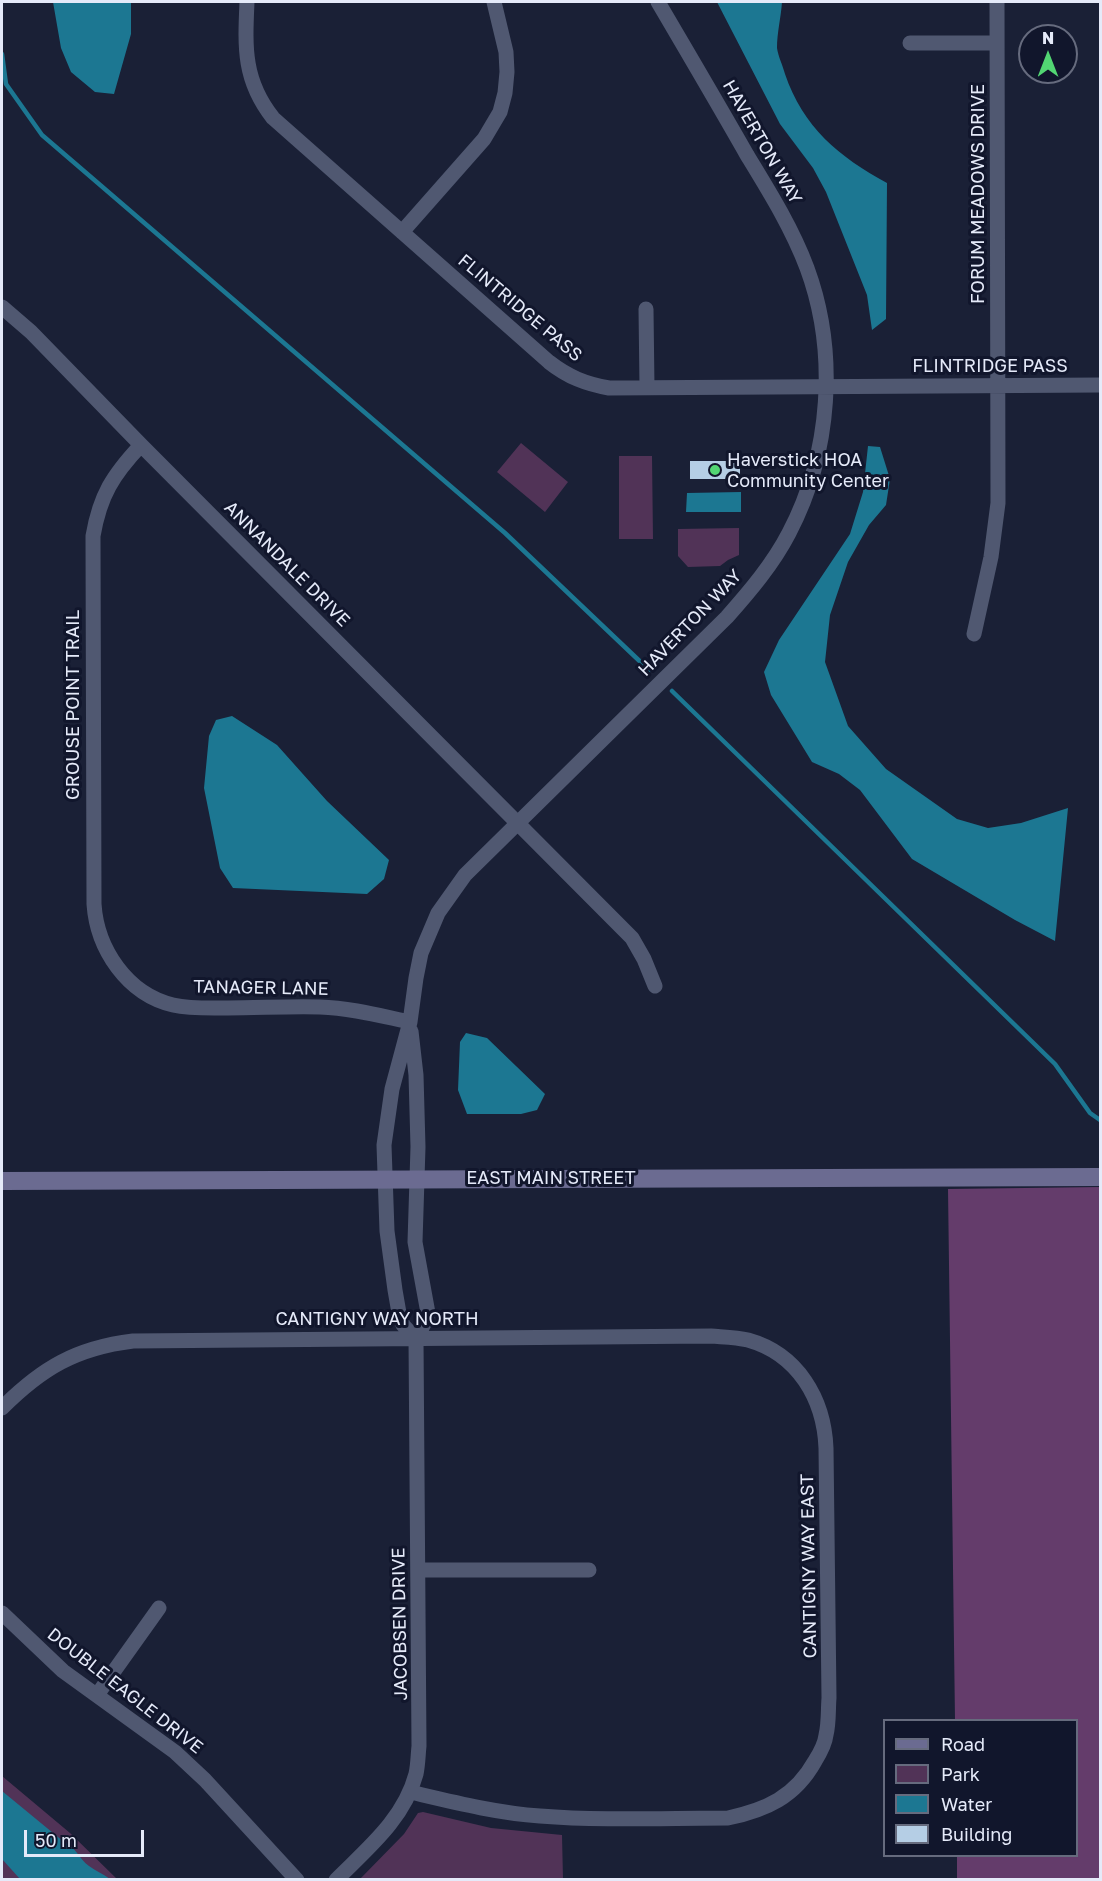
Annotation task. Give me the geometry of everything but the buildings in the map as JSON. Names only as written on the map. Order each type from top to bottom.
[{"type":"main road","name":"EAST MAIN STREET","points":[[2,1181],[1101,1177]]},
{"type":"street","name":"FLINTRIDGE PASS","points":[[247,2],[247,63],[255,90],[266,110],[323,164],[566,375],[609,388],[1101,385]]},
{"type":"street","points":[[402,232],[484,139],[500,112],[506,93],[506,52],[494,2]]},
{"type":"street","name":"HAVERTON WAY","points":[[385,1179],[384,1145],[392,1089],[410,1022],[418,964],[424,943],[438,913],[465,875],[727,617],[765,572],[788,535],[812,478],[819,449],[825,386],[825,357],[822,328],[806,266],[777,206],[658,2]]},
{"type":"street","name":"FORUM MEADOWS DRIVE","points":[[974,634],[997,518],[997,2]]},
{"type":"street","points":[[910,43],[997,43]]},
{"type":"street","name":"ANNANDALE DRIVE","points":[[2,307],[31,332],[632,938],[644,958],[655,986]]},
{"type":"street","points":[[646,309],[647,387]]},
{"type":"street","name":"GROUSE POINT TRAIL","points":[[121,972],[101,940],[96,924],[94,904],[92,549],[96,518],[106,492],[120,468],[141,445]]},
{"type":"street","name":"TANAGER LANE","points":[[121,972],[132,983],[154,998],[176,1006],[326,1008],[369,1013],[410,1022]]},
{"type":"street","name":"HAVERTON WAY","points":[[410,1022],[416,1075],[418,1147],[416,1179]]},
{"type":"street","points":[[385,1179],[388,1246],[399,1313],[404,1325],[416,1339]]},
{"type":"street","name":"JACOBSEN DRIVE","points":[[336,1880],[393,1822],[410,1792],[417,1772],[420,1746],[416,1339],[428,1313],[415,1242],[416,1179]]},
{"type":"street","name":"CANTIGNY WAY NORTH","points":[[2,1408],[26,1385],[69,1357],[115,1343],[150,1340],[711,1336],[748,1341],[771,1350]]},
{"type":"street","name":"CANTIGNY WAY EAST","points":[[410,1792],[496,1810],[538,1816],[728,1818],[751,1814],[773,1804],[791,1791],[809,1773],[826,1736],[830,1698],[826,1441],[823,1418],[810,1387],[796,1369],[771,1350]]},
{"type":"street","points":[[418,1570],[589,1570]]},
{"type":"street","points":[[97,1695],[159,1608]]},
{"type":"street","name":"DOUBLE EAGLE DRIVE","points":[[2,1613],[63,1671],[175,1752],[205,1780],[297,1880]]},
{"type":"green space","points":[[521,443],[568,482],[545,512],[497,472]]},
{"type":"green space","points":[[619,456],[652,456],[653,539],[619,539]]},
{"type":"green space","points":[[739,528],[739,555],[720,566],[688,567],[678,556],[678,529]]},
{"type":"green space","points":[[2,1776],[70,1833],[117,1879],[2,1879]]},
{"type":"green space","points":[[423,1812],[491,1828],[562,1835],[563,1879],[360,1879],[404,1834],[418,1813]]},
{"type":"shaded area","points":[[1100,1187],[1100,1879],[957,1879],[957,1857],[1078,1857],[1078,1719],[955,1719],[948,1189]]},
{"type":"water","points":[[53,2],[131,2],[131,34],[114,94],[95,92],[71,72],[61,48]]},
{"type":"water","points":[[717,2],[782,2],[777,48],[785,74],[802,110],[825,139],[838,151],[887,183],[886,319],[872,330],[867,295],[826,192],[813,168],[780,124]]},
{"type":"water","points":[[868,446],[880,447],[890,479],[886,505],[869,525],[848,562],[830,615],[825,662],[848,726],[886,769],[957,819],[988,828],[1021,823],[1068,808],[1055,941],[912,859],[860,790],[839,774],[812,762],[771,695],[764,672],[779,640],[850,534],[863,492]]},
{"type":"water","points":[[741,492],[741,512],[686,512],[687,493]]},
{"type":"water","points":[[232,716],[277,745],[327,801],[389,860],[384,879],[367,894],[233,888],[220,868],[204,788],[209,736],[216,720]]},
{"type":"water","points":[[466,1033],[487,1038],[545,1094],[537,1110],[521,1114],[467,1114],[458,1090],[460,1042]]},
{"type":"water","points":[[2,1791],[72,1847],[89,1866],[110,1879],[20,1879],[2,1859]]},
{"type":"waterway","points":[[2,54],[6,84],[42,135],[505,533],[649,670]]},
{"type":"waterway","points":[[672,691],[1055,1064],[1090,1113],[1100,1120]]},
{"type":"place","name":"Haverstick HOA Community Center","points":[[715,470]]}]
